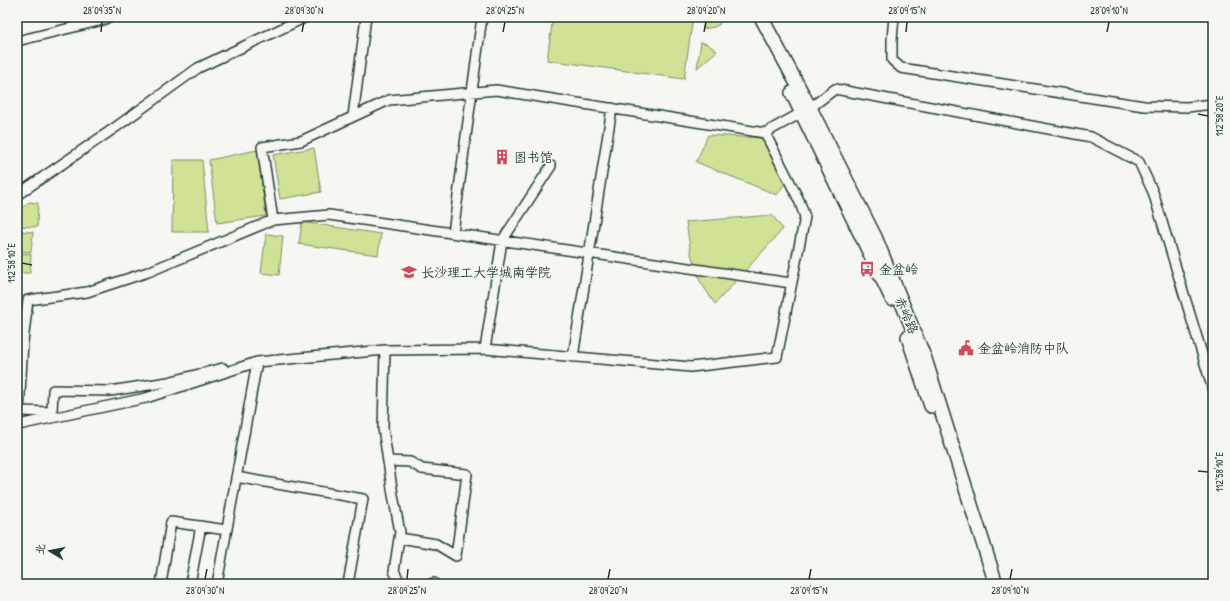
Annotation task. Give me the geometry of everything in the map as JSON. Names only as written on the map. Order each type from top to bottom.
[{"type":"main road","name":"赤岭路","points":[[754,17],[875,238],[926,359],[996,584]]},
{"type":"main road","name":"赤岭路","points":[[761,17],[806,110],[903,322],[940,434],[986,584]]},
{"type":"street","points":[[17,41],[103,20],[109,17]]},
{"type":"street","points":[[17,195],[198,68],[306,17]]},
{"type":"street","points":[[353,116],[366,17]]},
{"type":"street","points":[[453,234],[482,17]]},
{"type":"street","points":[[894,17],[892,60],[901,68],[1144,106],[1187,107],[1213,104]]},
{"type":"street","points":[[273,220],[262,147],[301,141],[389,100],[496,90],[765,133],[806,110],[835,89],[1091,137],[1139,162],[1153,192],[1213,390]]},
{"type":"street","points":[[573,357],[612,108]]},
{"type":"street","points":[[765,133],[799,200],[805,217],[777,357],[691,367],[485,348],[386,350],[258,362],[219,369],[168,382],[110,391],[53,390],[52,412],[19,411],[20,341],[28,300],[87,292],[148,272],[273,220],[329,215],[791,283]]},
{"type":"street","points":[[485,348],[502,241],[552,166]]},
{"type":"street","points":[[386,350],[383,428],[400,532],[394,571],[401,584]]},
{"type":"street","points":[[17,424],[146,398],[258,362]]},
{"type":"street","points":[[217,584],[258,362]]},
{"type":"street","points":[[388,461],[410,462],[422,469],[467,474],[456,556],[436,544],[400,538]]},
{"type":"street","points":[[236,478],[363,499],[348,584]]},
{"type":"street","points":[[161,584],[171,522],[227,530]]},
{"type":"street","points":[[190,584],[201,526]]},
{"type":"street","points":[[431,584],[434,584]]},
{"type":"green space","points":[[553,17],[693,17],[684,79],[547,60]]},
{"type":"green space","points":[[704,17],[715,17],[720,24],[703,29]]},
{"type":"green space","points":[[701,42],[717,51],[697,68]]},
{"type":"green space","points":[[708,135],[762,138],[785,183],[777,195],[696,162]]},
{"type":"green space","points":[[314,148],[321,192],[280,199],[273,155]]},
{"type":"green space","points":[[257,150],[266,216],[217,223],[209,160]]},
{"type":"green space","points":[[173,160],[202,160],[209,232],[172,232]]},
{"type":"green space","points":[[29,202],[38,203],[37,227],[17,226],[17,212]]},
{"type":"green space","points":[[772,215],[783,229],[715,304],[700,281],[691,254],[686,222]]},
{"type":"green space","points":[[302,222],[381,234],[378,255],[299,244]]},
{"type":"green space","points":[[17,231],[33,232],[31,252],[17,251]]},
{"type":"green space","points":[[266,234],[283,236],[279,275],[261,273]]},
{"type":"green space","points":[[17,253],[31,254],[30,273],[17,273]]},
{"type":"place","name":"图书馆","points":[[502,157]]},
{"type":"place","name":"金盆岭","points":[[867,269]]},
{"type":"place","name":"长沙理工大学城南学院","points":[[409,272]]},
{"type":"place","name":"金盆岭消防中队","points":[[966,348]]}]
